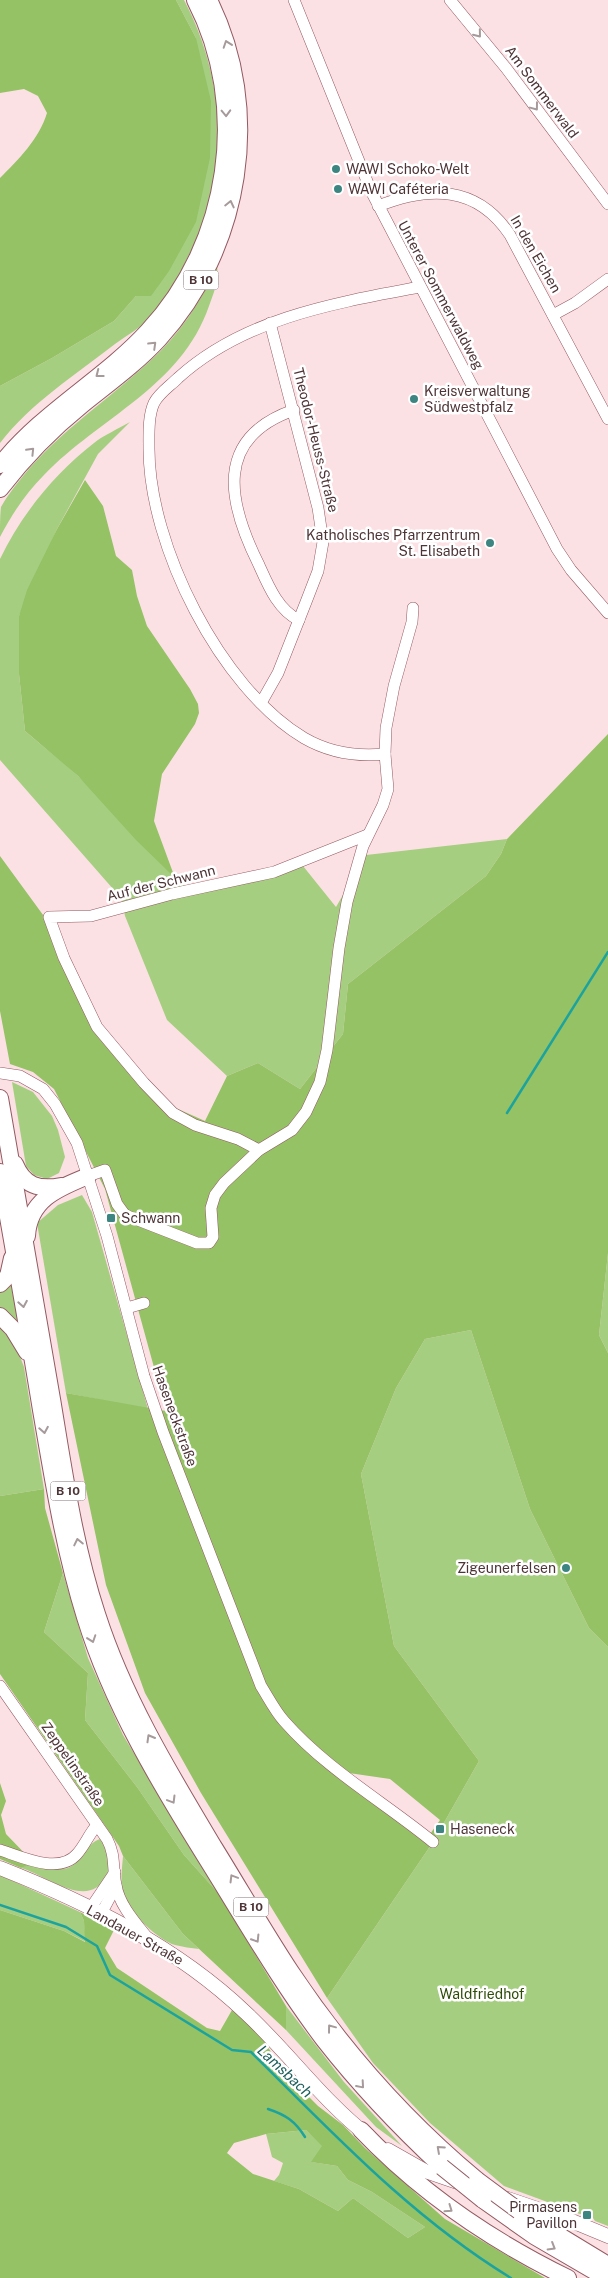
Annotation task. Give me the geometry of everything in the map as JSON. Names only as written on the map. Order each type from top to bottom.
[{"type":"highway","name":"B 10","points":[[0,465],[36,425],[132,347],[148,331],[175,297],[206,239],[225,167],[227,135],[226,99],[216,53],[209,31],[195,0]]},
{"type":"highway","name":"B 10","points":[[0,489],[27,455],[46,437],[120,375],[159,339],[190,299],[219,244],[232,198],[239,163],[240,134],[234,71],[229,50],[209,0]]},
{"type":"highway","name":"B 10","points":[[0,1098],[81,1556],[104,1637],[132,1704],[178,1787],[291,1972],[369,2076],[442,2151],[477,2180],[520,2211],[608,2265]]},
{"type":"highway","points":[[8,1146],[21,1175],[30,1184],[39,1188],[66,1185]]},
{"type":"highway","name":"B 10","points":[[0,1172],[62,1526],[75,1584],[92,1641],[122,1712],[199,1846],[284,1983],[324,2039],[359,2083],[400,2128],[442,2167],[483,2200],[534,2236],[606,2278]]},
{"type":"highway","points":[[27,1252],[28,1229],[32,1212],[44,1199],[66,1185],[88,1176]]},
{"type":"highway","points":[[0,1284],[8,1276],[11,1266],[12,1239]]},
{"type":"highway","points":[[0,1316],[20,1338],[26,1350],[36,1382]]},
{"type":"highway","points":[[361,2130],[389,2159],[446,2207],[506,2246],[568,2278]]},
{"type":"main road","name":"Landauer Straße","points":[[0,1868],[95,1911],[148,1939],[202,1974],[239,2006],[361,2130],[396,2155],[425,2170],[567,2219],[608,2236]]},
{"type":"street","name":"Unterer Sommerwaldweg","points":[[294,0],[342,122],[378,206],[557,549],[571,570],[608,613]]},
{"type":"street","name":"Am Sommerwald","points":[[450,0],[506,68],[608,204]]},
{"type":"street","name":"In den Eichen","points":[[378,206],[403,197],[433,194],[464,196],[494,213],[510,235],[608,419]]},
{"type":"street","points":[[553,315],[575,303],[608,279]]},
{"type":"street","points":[[386,754],[350,755],[324,748],[288,727],[261,702],[234,670],[203,624],[179,578],[159,523],[149,472],[149,433],[154,403],[167,388],[215,351],[270,323],[325,306],[420,287]]},
{"type":"street","name":"Theodor-Heuss-Straße","points":[[261,702],[278,673],[318,571],[323,542],[318,508],[270,323]]},
{"type":"street","points":[[294,410],[270,420],[253,433],[242,449],[233,483],[237,513],[254,555],[273,593],[289,614],[299,620]]},
{"type":"street","points":[[88,1176],[106,1170],[117,1204],[124,1215],[204,1244],[211,1241],[213,1237],[211,1208],[215,1195],[224,1183],[260,1150],[292,1130],[313,1099],[320,1082],[327,1050],[339,948],[347,902],[367,835],[379,813],[388,789],[386,754],[389,712],[412,622],[412,608]]},
{"type":"street","name":"Auf der Schwann","points":[[260,1150],[238,1139],[196,1125],[173,1113],[144,1083],[97,1027],[64,958],[49,917],[91,916],[172,894],[274,872],[367,835]]},
{"type":"street","name":"Haseneckstraße","points":[[0,1073],[20,1076],[43,1089],[55,1104],[69,1128],[88,1176],[127,1308],[144,1376],[163,1432],[261,1686],[283,1720],[340,1772],[433,1842]]},
{"type":"street","points":[[127,1308],[144,1303]]},
{"type":"street","name":"Zeppelinstraße","points":[[0,1686],[112,1849],[116,1886]]},
{"type":"street","points":[[0,1850],[51,1864],[66,1864],[77,1855],[97,1825]]},
{"type":"street","points":[[95,1911],[115,1866]]},
{"type":"street","points":[[95,1911],[116,1886],[122,1902],[148,1939]]},
{"type":"green space","points":[[0,0],[176,0],[196,38],[211,101],[210,158],[196,222],[169,271],[151,296],[136,296],[114,321],[0,386],[0,178],[34,140],[47,113],[38,96],[24,89],[0,93]]},
{"type":"green space","points":[[176,0],[184,0],[197,27],[207,56],[217,114],[216,173],[201,231],[181,272],[151,317],[139,328],[39,402],[0,443],[0,386],[114,321],[136,296],[196,38]]},
{"type":"green space","points":[[217,266],[217,282],[209,306],[196,334],[179,358],[159,380],[66,454],[44,475],[20,504],[0,537],[1,507],[23,476],[37,460],[85,416],[161,351],[180,329],[196,305]]},
{"type":"green space","points":[[130,422],[98,454],[57,529],[19,616],[19,674],[25,731],[78,776],[149,851],[195,894],[303,866],[336,907],[366,855],[507,839],[501,854],[486,876],[348,984],[343,1034],[300,1089],[258,1063],[227,1076],[167,1020],[125,916],[121,898],[0,760],[0,559],[18,527],[53,481],[94,443]]},
{"type":"green space","points":[[85,480],[103,506],[116,556],[132,570],[137,596],[147,626],[190,689],[198,704],[199,713],[195,724],[162,774],[154,821],[175,878],[136,840],[78,776],[25,731],[19,674],[19,616],[27,590],[57,529]]},
{"type":"green space","points":[[608,734],[608,1253],[599,1335],[608,1353],[608,1647],[589,1628],[530,1509],[471,1330],[425,1339],[396,1388],[361,1474],[394,1646],[479,1761],[433,1842],[327,1998],[201,1793],[145,1693],[106,1585],[66,1393],[166,1411],[105,1189],[54,1089],[33,1072],[10,1064],[0,1011],[0,856],[46,919],[79,998],[160,1101],[205,1121],[227,1076],[258,1063],[300,1089],[343,1034],[348,984],[486,876],[501,854],[507,839]],"holes":[[[342,1772],[390,1779],[440,1820],[428,1837]]]},
{"type":"green space","points":[[12,1082],[33,1092],[52,1116],[58,1130],[65,1157],[59,1173],[47,1179],[34,1175],[26,1166]]},
{"type":"green space","points":[[82,1195],[92,1212],[148,1409],[66,1393],[37,1223],[58,1205]]},
{"type":"green space","points":[[608,1253],[608,1353],[599,1335]]},
{"type":"green space","points":[[10,1281],[20,1330],[0,1308],[0,1290]]},
{"type":"green space","points":[[0,1324],[14,1341],[24,1367],[44,1489],[0,1496]]},
{"type":"green space","name":"Waldfriedhof","points":[[471,1330],[530,1509],[589,1628],[608,1647],[608,2226],[595,2221],[589,2212],[580,2214],[504,2186],[430,2123],[373,2063],[327,1998],[433,1842],[479,1761],[394,1646],[361,1474],[396,1388],[425,1339]]},
{"type":"green space","points":[[44,1489],[45,1508],[63,1573],[44,1632],[88,1673],[85,1720],[137,1787],[184,1855],[219,1894],[286,2006],[286,2030],[183,1934],[123,1856],[119,1846],[0,1674],[0,1496]]},
{"type":"green space","points":[[63,1573],[88,1658],[123,1735],[219,1894],[184,1855],[137,1787],[85,1720],[88,1673],[44,1632]]},
{"type":"green space","points":[[0,1783],[6,1801],[1,1815],[6,1834],[34,1863],[21,1868],[0,1859]]},
{"type":"green space","points":[[100,1839],[109,1856],[110,1866],[107,1875],[99,1886],[89,1890],[78,1891],[67,1888],[21,1868],[32,1863],[41,1863],[59,1869],[68,1868],[77,1862],[91,1844]]},
{"type":"green space","points":[[123,1856],[183,1934],[199,1949],[178,1946],[168,1942],[153,1932],[137,1917],[123,1895],[121,1875]]},
{"type":"green space","points":[[0,1875],[80,1912],[84,1921],[86,1942],[64,1931],[0,1910]]},
{"type":"green space","points":[[0,1910],[64,1931],[85,1942],[84,1921],[80,1912],[114,1930],[105,1948],[117,1968],[207,2028],[220,2031],[232,2010],[246,2020],[260,2035],[284,2072],[318,2106],[343,2125],[365,2148],[445,2219],[545,2278],[0,2278]],"holes":[[[306,2130],[322,2146],[311,2162],[337,2166],[348,2180],[372,2192],[425,2227],[408,2238],[353,2198],[338,2211],[299,2189],[253,2174],[227,2153],[234,2143],[266,2134]]]},
{"type":"green space","points":[[286,2006],[344,2082],[402,2146],[376,2127],[286,2030]]},
{"type":"green space","points":[[306,2130],[323,2146],[312,2162],[337,2166],[348,2180],[372,2192],[425,2227],[408,2238],[353,2198],[338,2211],[299,2189],[274,2181],[279,2175],[283,2163],[272,2157],[266,2134]]},
{"type":"waterway","points":[[507,1113],[608,952]]},
{"type":"waterway","name":"Lamsbach","points":[[0,1905],[66,1927],[97,1946],[110,1975],[232,2050],[251,2052],[343,2143],[406,2201],[474,2254],[511,2278]]},
{"type":"waterway","points":[[268,2109],[290,2119],[305,2137]]},
{"type":"place","name":"WAWI Schoko-Welt","points":[[336,169]]},
{"type":"place","name":"WAWI Caféteria","points":[[338,189]]},
{"type":"place","name":"Kreisverwaltung Südwestpfalz","points":[[414,399]]},
{"type":"place","name":"Katholisches Pfarrzentrum St. Elisabeth","points":[[490,543]]},
{"type":"place","name":"Schwann","points":[[111,1218]]},
{"type":"place","name":"Zigeunerfelsen","points":[[566,1568]]},
{"type":"place","name":"Haseneck","points":[[440,1829]]},
{"type":"place","name":"Pirmasens Pavillon","points":[[587,2215]]}]
